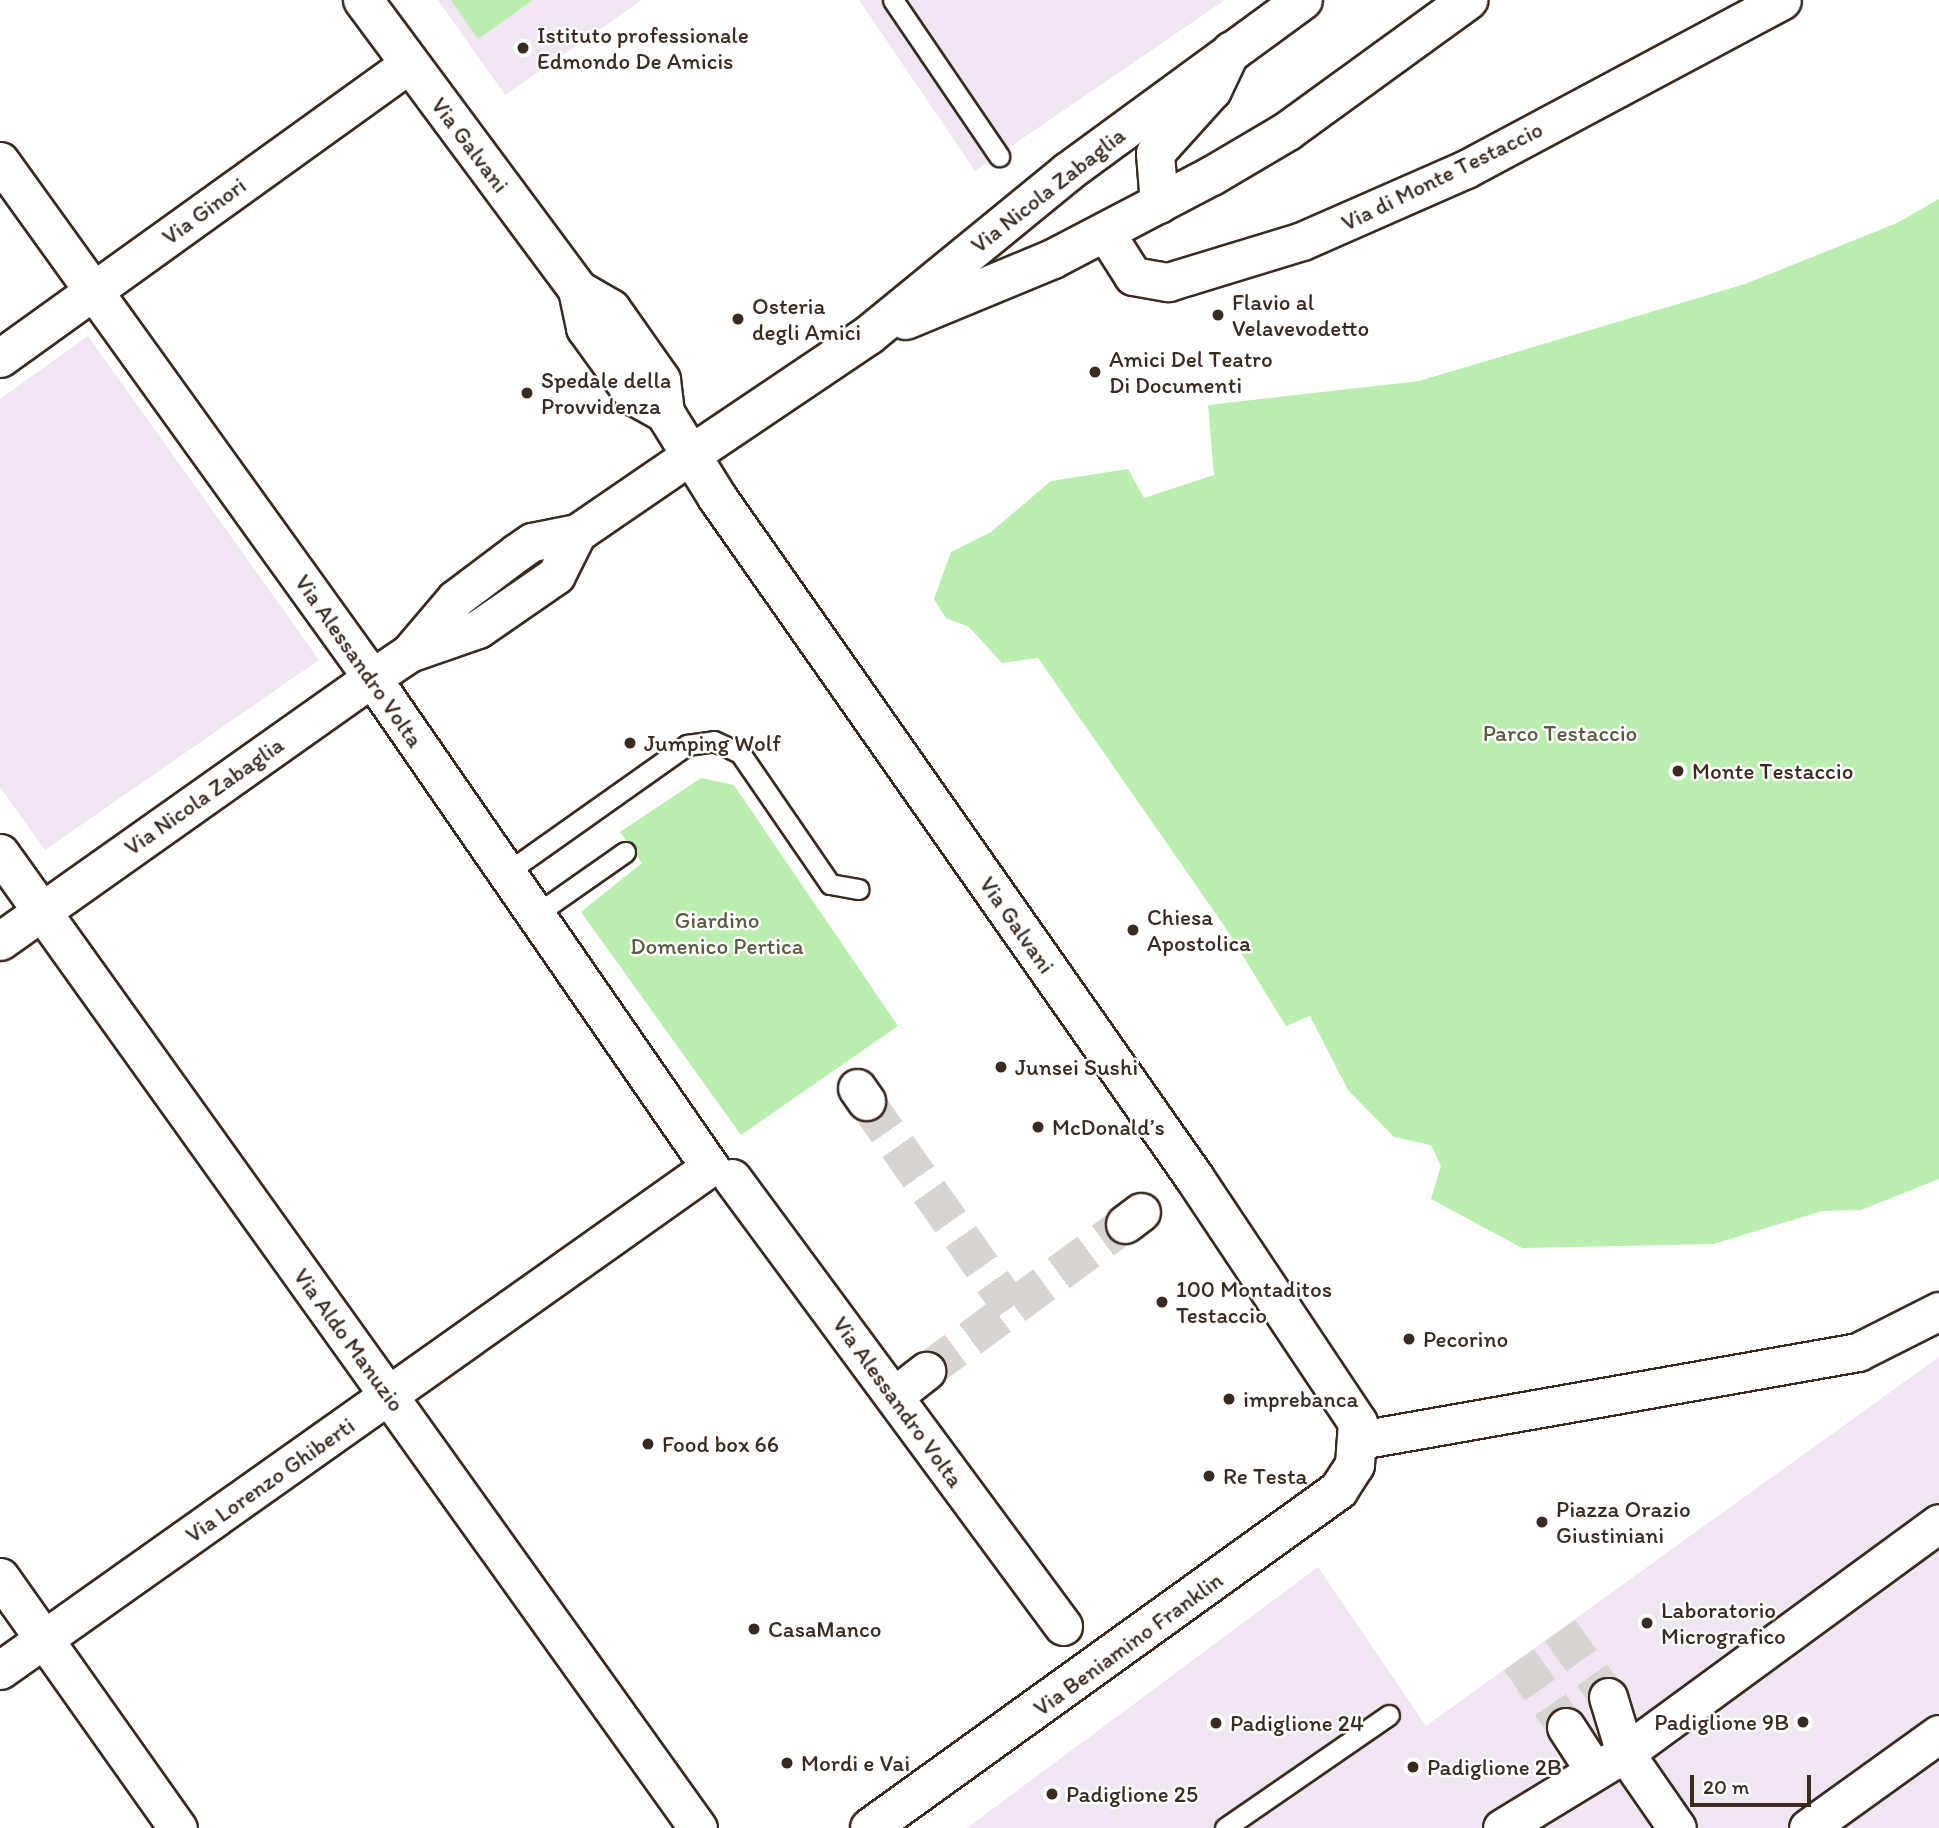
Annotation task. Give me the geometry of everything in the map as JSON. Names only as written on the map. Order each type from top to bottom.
[{"type":"street","name":"Via Galvani","points":[[363,0],[578,290],[586,328],[636,397],[665,412],[691,454],[1194,1177],[1348,1406],[1360,1440]]},
{"type":"street","name":"Via Nicola Zabaglia","points":[[0,941],[409,653],[478,629],[556,575],[577,533],[869,335],[1068,172],[1231,50],[1303,0]]},
{"type":"street","name":"Via Nicola Zabaglia","points":[[869,335],[1105,232],[1159,204],[1287,131],[1468,0]]},
{"type":"street","name":"Via di Monte Testaccio","points":[[1105,232],[1133,276],[1167,282],[1302,241],[1466,169],[1782,0]]},
{"type":"street","name":"Via Nicola Zabaglia","points":[[1159,204],[1156,153],[1212,90],[1231,50]]},
{"type":"street","name":"Via Ginori","points":[[0,358],[409,64]]},
{"type":"street","name":"Via Alessandro Volta","points":[[0,161],[372,678],[535,915],[721,1172],[894,1396],[1063,1626]]},
{"type":"street","name":"Via Aldo Manuzio","points":[[0,853],[698,1828]]},
{"type":"street","name":"Via Lorenzo Ghiberti","points":[[0,1670],[389,1396],[721,1172]]},
{"type":"street","points":[[1360,1440],[1858,1352],[1939,1311]]},
{"type":"street","points":[[894,1396],[926,1371]]},
{"type":"street","name":"Via Beniamino Franklin","points":[[870,1828],[1339,1490],[1355,1465],[1360,1440]]},
{"type":"street","points":[[1502,1828],[1592,1768],[1625,1753],[1939,1523]]},
{"type":"street","points":[[0,1577],[178,1828]]},
{"type":"street","points":[[1608,1697],[1625,1753],[1677,1828]]},
{"type":"street","points":[[1566,1727],[1592,1768]]},
{"type":"street","points":[[1808,1828],[1939,1734]]},
{"type":"lane","points":[[893,0],[999,156]]},
{"type":"lane","points":[[506,873],[687,746],[714,741],[747,760],[830,884],[859,889]]},
{"type":"lane","points":[[535,915],[625,852]]},
{"type":"lane","points":[[1225,1828],[1388,1715]]},
{"type":"shaded area","name":"Istituto professionale Edmondo De Amicis","points":[[438,0],[642,0],[505,95]]},
{"type":"shaded area","points":[[859,0],[1225,0],[975,171]]},
{"type":"shaded area","points":[[88,336],[319,660],[45,850],[0,787],[0,399]]},
{"type":"shaded area","points":[[1939,1357],[1939,1828],[967,1828],[1318,1567],[1426,1726]]},
{"type":"green space","points":[[451,0],[533,0],[478,39]]},
{"type":"green space","name":"Parco Testaccio","points":[[1939,199],[1939,1179],[1861,1210],[1822,1211],[1714,1244],[1522,1248],[1431,1199],[1441,1166],[1431,1145],[1394,1137],[1348,1090],[1310,1016],[1286,1026],[1225,927],[1038,658],[1002,663],[969,627],[946,618],[934,599],[951,552],[991,532],[1051,481],[1128,469],[1144,498],[1214,475],[1208,405],[1419,381],[1745,284],[1897,223]]},
{"type":"green space","name":"Giardino Domenico Pertica","points":[[701,778],[734,785],[898,1026],[741,1135],[581,912],[642,863],[620,832]]},
{"type":"tunnel","points":[[866,1101],[1011,1307]]},
{"type":"tunnel","points":[[926,1371],[1125,1224]]},
{"type":"tunnel","points":[[1560,1630],[1608,1697]]},
{"type":"tunnel","points":[[1519,1659],[1566,1727]]},
{"type":"place","name":"Istituto professionale Edmondo De Amicis","points":[[523,48]]},
{"type":"place","name":"Flavio al Velavevodetto","points":[[1218,315]]},
{"type":"place","name":"Osteria degli Amici","points":[[738,319]]},
{"type":"place","name":"Amici Del Teatro Di Documenti","points":[[1095,372]]},
{"type":"place","name":"Spedale della Provvidenza","points":[[527,393]]},
{"type":"place","name":"Jumping Wolf","points":[[630,743]]},
{"type":"place","name":"Monte Testaccio","points":[[1678,771]]},
{"type":"place","name":"Chiesa Apostolica","points":[[1133,930]]},
{"type":"place","name":"Junsei Sushi","points":[[1001,1067]]},
{"type":"place","name":"McDonald’s","points":[[1038,1127]]},
{"type":"place","name":"100 Montaditos Testaccio","points":[[1162,1302]]},
{"type":"place","name":"Pecorino","points":[[1409,1339]]},
{"type":"place","name":"imprebanca","points":[[1229,1399]]},
{"type":"place","name":"Food box 66","points":[[648,1444]]},
{"type":"place","name":"Re Testa","points":[[1209,1476]]},
{"type":"place","name":"Piazza Orazio Giustiniani","points":[[1542,1522]]},
{"type":"place","name":"Laboratorio Micrografico","points":[[1647,1623]]},
{"type":"place","name":"CasaManco","points":[[754,1629]]},
{"type":"place","name":"Padiglione 9B","points":[[1803,1722]]},
{"type":"place","name":"Padiglione 24","points":[[1216,1723]]},
{"type":"place","name":"Mordi e Vai","points":[[787,1763]]},
{"type":"place","name":"Padiglione 2B","points":[[1413,1767]]},
{"type":"place","name":"Padiglione 25","points":[[1052,1794]]}]
